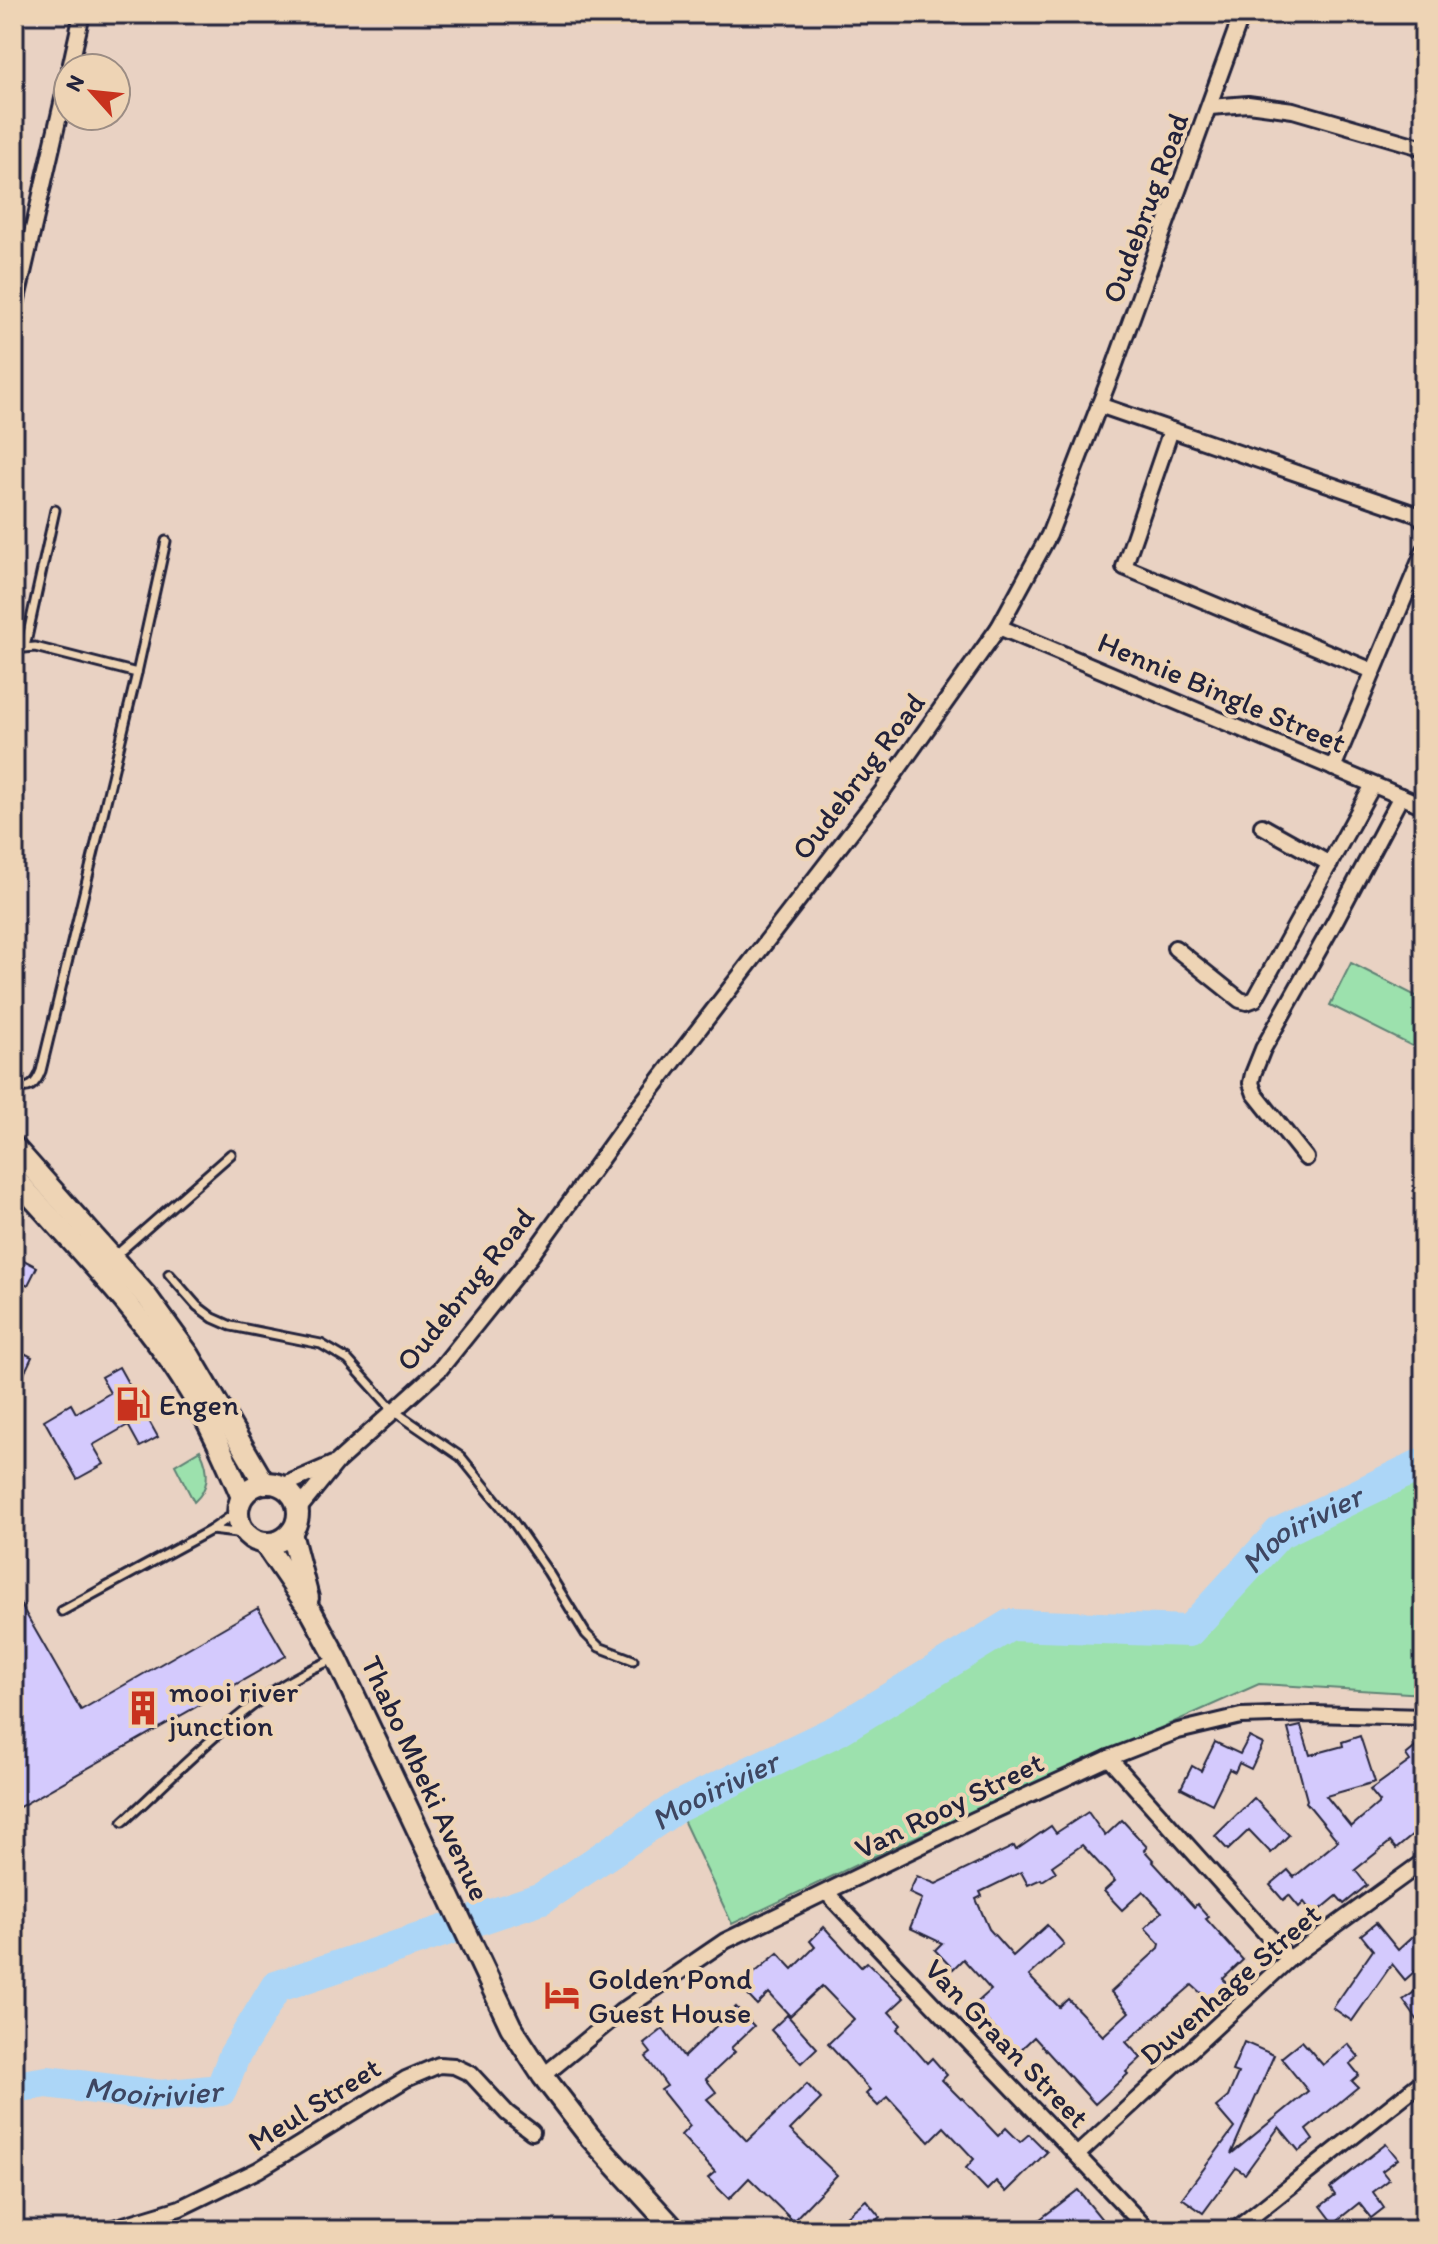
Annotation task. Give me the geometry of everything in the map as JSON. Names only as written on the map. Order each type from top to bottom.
[{"type":"main road","points":[[14,1147],[114,1257],[189,1355],[273,1484],[293,1496],[298,1510],[297,1522],[291,1533],[280,1542],[258,1543],[245,1534],[238,1520],[240,1505],[251,1487],[273,1484]]},
{"type":"main road","points":[[14,1177],[154,1338],[214,1433],[240,1505]]},
{"type":"main road","name":"Thabo Mbeki Avenue","points":[[291,1533],[312,1613]]},
{"type":"main road","name":"Thabo Mbeki Avenue","points":[[265,1544],[312,1613],[337,1659],[511,2027],[543,2076],[590,2137],[675,2230]]},
{"type":"street","points":[[74,52],[82,14]]},
{"type":"street","name":"Oudebrug Road","points":[[298,1510],[337,1462],[440,1369],[531,1256],[631,1117],[884,789],[999,627],[1049,535],[1242,14]]},
{"type":"street","points":[[1210,107],[1248,104],[1293,110],[1424,148]]},
{"type":"street","points":[[14,312],[55,132]]},
{"type":"street","points":[[1099,405],[1418,515],[1424,521]]},
{"type":"street","points":[[1171,430],[1124,567],[1373,671]]},
{"type":"street","points":[[1333,768],[1424,551]]},
{"type":"street","name":"Hennie Bingle Street","points":[[999,627],[1424,806]]},
{"type":"street","points":[[1175,948],[1240,1000],[1247,1002],[1255,999],[1373,785]]},
{"type":"street","points":[[1306,1158],[1255,1094],[1251,1083],[1253,1074],[1263,1049],[1401,796]]},
{"type":"street","points":[[1262,826],[1330,864]]},
{"type":"street","name":"Oudebrug Road","points":[[273,1484],[337,1462]]},
{"type":"street","name":"Van Rooy Street","points":[[543,2076],[622,2011],[713,1949],[974,1820],[1109,1758],[1178,1731],[1241,1716],[1424,1717]]},
{"type":"street","points":[[1109,1758],[1289,1959]]},
{"type":"street","name":"Duvenhage Street","points":[[1077,2155],[1289,1959],[1424,1861]]},
{"type":"street","name":"Van Graan Street","points":[[827,1893],[1148,2230]]},
{"type":"street","name":"Meul Street","points":[[107,2230],[180,2208],[258,2170],[406,2079],[439,2065],[454,2066],[471,2074],[507,2113],[532,2132]]},
{"type":"street","points":[[1235,2230],[1424,2080]]},
{"type":"lane","points":[[25,647],[55,510]]},
{"type":"lane","points":[[14,1085],[31,1087],[41,1071],[166,541]]},
{"type":"lane","points":[[14,649],[35,647],[137,673]]},
{"type":"lane","points":[[114,1257],[231,1154]]},
{"type":"lane","points":[[169,1274],[197,1306],[213,1318],[231,1326],[321,1344],[348,1360],[394,1411],[461,1457],[521,1533],[586,1634],[599,1647],[633,1660]]},
{"type":"lane","points":[[62,1611],[211,1530],[240,1505]]},
{"type":"lane","points":[[211,1530],[245,1534]]},
{"type":"lane","points":[[123,1822],[231,1724],[286,1683],[314,1667],[337,1659]]},
{"type":"green space","points":[[1351,963],[1424,1000],[1424,1032],[1416,1048],[1330,1005]]},
{"type":"green space","points":[[200,1450],[207,1477],[200,1496],[194,1502],[175,1465]]},
{"type":"green space","points":[[1424,1463],[1424,1694],[1259,1684],[898,1845],[732,1924],[677,1807],[838,1730],[1010,1625],[1189,1631],[1279,1533]]},
{"type":"building","points":[[14,1255],[37,1267],[28,1285],[14,1278]]},
{"type":"building","points":[[14,1348],[32,1357],[14,1395]]},
{"type":"building","points":[[119,1367],[158,1437],[140,1447],[128,1425],[93,1445],[104,1464],[77,1479],[44,1420],[71,1404],[76,1413],[110,1393],[101,1377]]},
{"type":"building","name":"mooi river junction","points":[[14,1593],[81,1710],[258,1608],[286,1656],[14,1810]]},
{"type":"building","points":[[1301,1726],[1310,1755],[1343,1746],[1342,1742],[1360,1736],[1375,1782],[1326,1796],[1351,1827],[1380,1802],[1370,1790],[1410,1761],[1406,1755],[1424,1740],[1424,1826],[1396,1849],[1390,1842],[1355,1870],[1367,1885],[1344,1904],[1337,1896],[1314,1915],[1304,1902],[1299,1907],[1289,1895],[1283,1900],[1270,1885],[1288,1870],[1294,1877],[1338,1841],[1306,1802],[1288,1729]]},
{"type":"building","points":[[1249,1737],[1263,1744],[1251,1769],[1239,1763],[1235,1772],[1229,1769],[1212,1804],[1181,1788],[1192,1766],[1201,1771],[1215,1742],[1240,1754]]},
{"type":"building","points":[[1254,1798],[1289,1835],[1271,1853],[1249,1830],[1228,1850],[1215,1836]]},
{"type":"building","points":[[1088,1812],[1105,1836],[1122,1820],[1147,1847],[1144,1850],[1153,1862],[1194,1907],[1197,1904],[1209,1917],[1206,1919],[1243,1960],[1223,1979],[1232,1988],[1214,2005],[1192,1985],[1126,2042],[1141,2058],[1095,2104],[1034,2037],[1017,2053],[973,2006],[991,1990],[963,1959],[953,1969],[935,1950],[942,1943],[910,1928],[922,1899],[909,1893],[917,1876],[936,1884],[1014,1846],[1016,1850],[1051,1826],[1056,1833]],"holes":[[[1082,1845],[1115,1881],[1104,1891],[1122,1910],[1143,1891],[1162,1912],[1145,1928],[1160,1944],[1111,1992],[1129,2012],[1103,2036],[1068,1999],[1059,2007],[1029,1976],[1064,1944],[1047,1925],[1013,1956],[989,1929],[976,1899],[982,1896],[980,1892],[1021,1872],[1028,1885],[1042,1881],[1056,1872],[1052,1866]]]},
{"type":"building","points":[[1376,1923],[1398,1950],[1424,1926],[1424,1963],[1405,1980],[1392,1964],[1352,2021],[1333,2008],[1373,1950],[1361,1935]]},
{"type":"building","points":[[824,1927],[861,1967],[867,1962],[904,1998],[889,2012],[901,2025],[897,2029],[927,2063],[932,2058],[947,2075],[942,2080],[998,2136],[1006,2128],[1020,2142],[1029,2134],[1047,2152],[1006,2192],[996,2181],[987,2190],[966,2168],[974,2159],[944,2127],[929,2142],[888,2097],[878,2106],[866,2094],[870,2090],[828,2044],[854,2019],[822,1986],[790,2016],[769,1993],[757,2005],[739,1986],[778,1953],[793,1969],[815,1947],[810,1941]]},
{"type":"building","points":[[1416,1991],[1424,2002],[1424,2029],[1403,2000]]},
{"type":"building","points":[[736,2007],[754,2026],[731,2048],[735,2052],[706,2079],[716,2092],[707,2099],[747,2141],[807,2084],[821,2099],[790,2130],[837,2175],[793,2221],[749,2178],[729,2199],[708,2178],[715,2172],[681,2135],[690,2126],[661,2090],[667,2086],[646,2057],[651,2053],[644,2044],[663,2029],[684,2057]]},
{"type":"building","points":[[787,2015],[817,2048],[801,2063],[771,2030]]},
{"type":"building","points":[[1302,2041],[1323,2065],[1348,2044],[1359,2057],[1350,2064],[1359,2075],[1352,2081],[1358,2087],[1306,2130],[1313,2140],[1299,2151],[1279,2127],[1245,2174],[1236,2168],[1203,2213],[1182,2198],[1234,2128],[1216,2107],[1228,2097],[1238,2073],[1232,2071],[1244,2042],[1274,2055],[1231,2154],[1308,2091],[1281,2058]]},
{"type":"building","points":[[1386,2144],[1398,2159],[1382,2171],[1389,2180],[1373,2192],[1384,2208],[1371,2218],[1359,2203],[1334,2223],[1321,2206],[1335,2195],[1330,2188]]},
{"type":"building","points":[[1078,2190],[1104,2222],[1093,2230],[1026,2230]]},
{"type":"building","points":[[866,2200],[880,2217],[864,2230],[829,2230]]},
{"type":"waterway","name":"Mooirivier","points":[[14,2087],[47,2082],[160,2096],[221,2090],[234,2056],[276,1987],[542,1898],[677,1807],[838,1730],[1010,1625],[1189,1631],[1279,1533],[1424,1463]]},
{"type":"place","name":"Engen","points":[[133,1404]]},
{"type":"place","name":"mooi river junction","points":[[143,1708]]},
{"type":"place","name":"Golden Pond Guest House","points":[[562,1995]]}]
